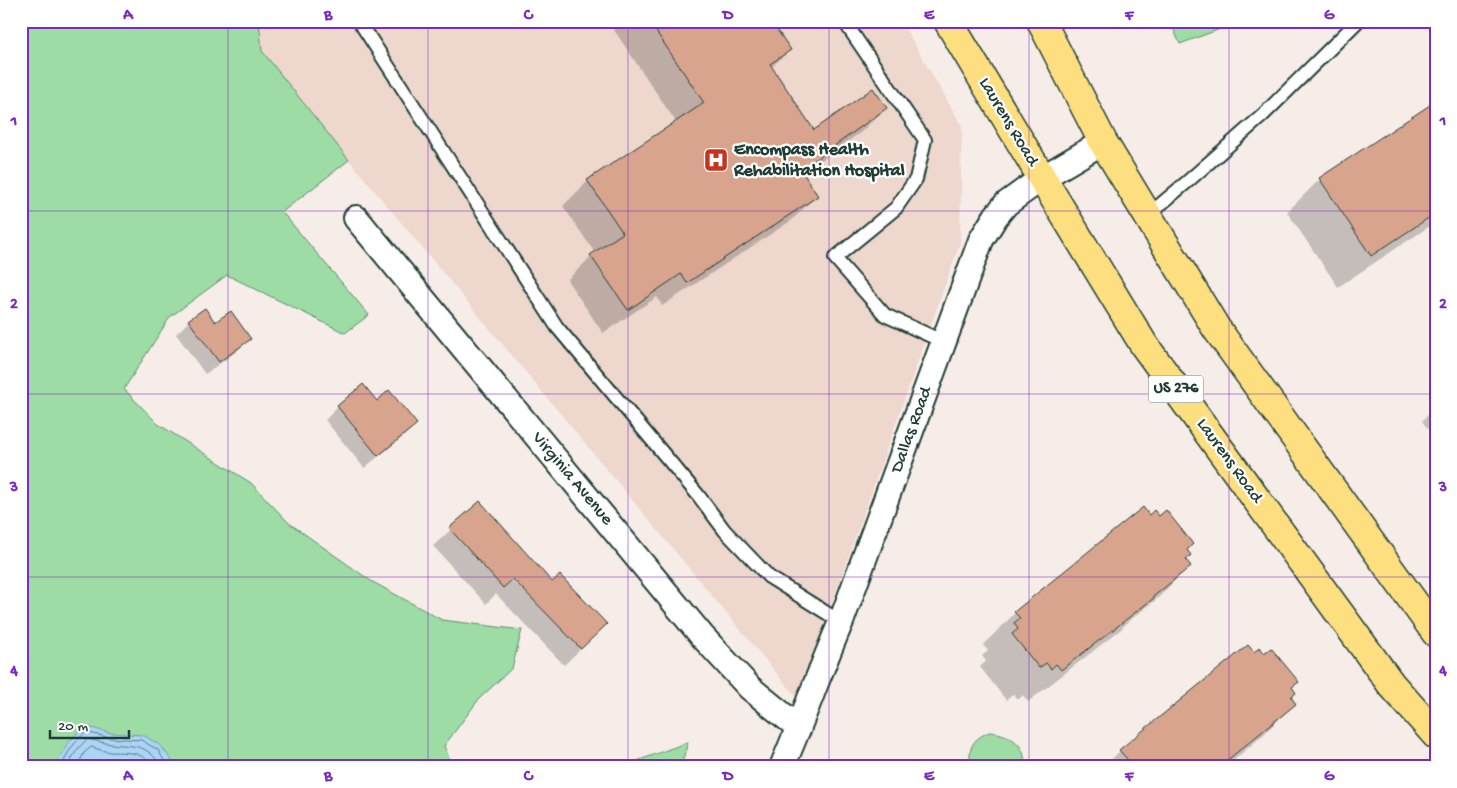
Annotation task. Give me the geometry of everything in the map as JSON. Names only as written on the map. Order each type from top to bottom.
[{"type":"main road","name":"Laurens Road","points":[[948,21],[1144,345],[1391,684],[1436,735]]},
{"type":"main road","points":[[1041,21],[1103,142],[1216,328],[1436,633]]},
{"type":"street","name":"Dallas Road","points":[[782,767],[841,622],[981,240],[1006,204],[1042,178],[1103,142]]},
{"type":"street","name":"Virginia Avenue","points":[[356,218],[702,636],[750,688],[799,728]]},
{"type":"lane","points":[[359,21],[556,327],[698,494],[725,531],[762,570],[769,577],[841,622]]},
{"type":"lane","points":[[844,21],[925,140],[916,179],[896,208],[834,258],[885,315],[944,342]]},
{"type":"lane","points":[[1148,215],[1262,116],[1358,21]]},
{"type":"shaded area","points":[[259,21],[901,21],[962,126],[960,243],[798,699],[349,160],[262,51]]},
{"type":"green space","points":[[21,21],[259,21],[262,51],[349,160],[282,212],[369,315],[345,333],[227,275],[170,317],[124,389],[158,424],[251,483],[289,523],[371,581],[442,620],[522,630],[512,668],[479,699],[444,746],[453,767],[21,767]]},
{"type":"green space","points":[[1170,21],[1237,21],[1180,44]]},
{"type":"green space","points":[[989,732],[1003,735],[1016,742],[1023,752],[1024,767],[978,767],[970,762],[970,751],[974,743]]},
{"type":"green space","points":[[688,742],[681,767],[621,767]]},
{"type":"water","points":[[84,726],[110,733],[143,735],[161,746],[174,764],[173,767],[59,767],[57,763],[69,742]]},
{"type":"building","name":"Encompass Health Rehabilitation Hospital","points":[[649,21],[771,21],[791,50],[770,64],[814,130],[873,88],[887,108],[801,170],[818,196],[687,283],[681,274],[628,310],[590,255],[623,233],[587,180],[704,103]]},
{"type":"building","points":[[1436,101],[1436,213],[1371,256],[1319,178]]},
{"type":"building","points":[[205,308],[215,322],[231,311],[251,339],[219,362],[188,320]]},
{"type":"building","points":[[363,384],[377,401],[389,390],[417,424],[378,456],[337,406]]},
{"type":"building","points":[[480,501],[552,582],[560,575],[607,624],[581,649],[513,579],[503,588],[449,528]]},
{"type":"building","points":[[1143,507],[1149,515],[1154,510],[1159,516],[1166,510],[1193,544],[1187,550],[1191,555],[1186,560],[1191,566],[1154,598],[1061,670],[1056,664],[1051,669],[1046,663],[1039,668],[1012,634],[1018,629],[1014,623],[1020,618],[1014,612]]},
{"type":"building","points":[[1248,645],[1254,652],[1260,647],[1264,653],[1271,648],[1299,682],[1292,687],[1296,693],[1291,697],[1296,704],[1219,767],[1134,767],[1119,750]]},
{"type":"place","name":"Encompass Health Rehabilitation Hospital","points":[[716,160]]}]
